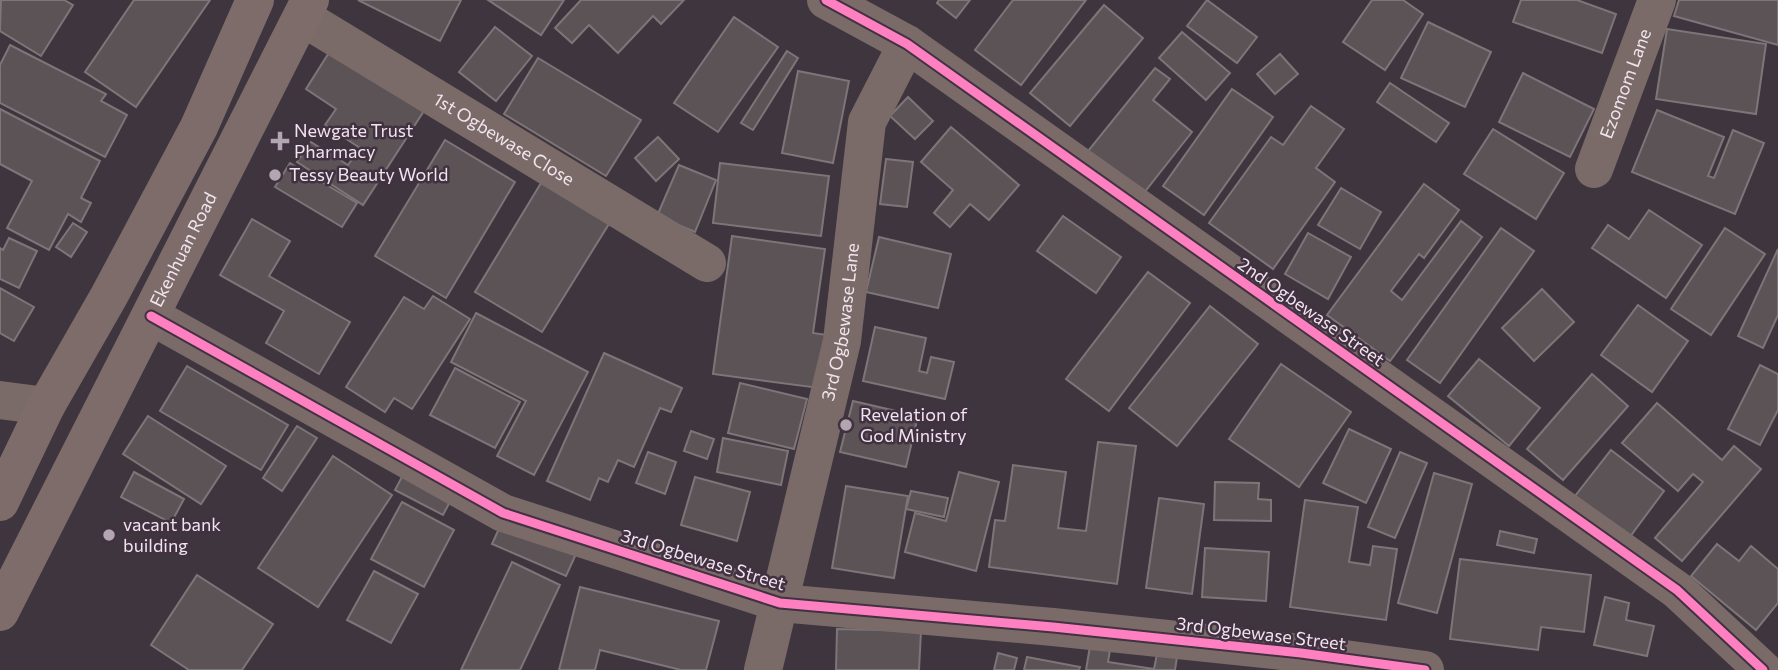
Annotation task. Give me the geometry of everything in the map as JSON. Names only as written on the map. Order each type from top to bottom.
[{"type":"main road","points":[[0,502],[46,406],[199,127],[255,0]]},
{"type":"main road","name":"Ekenhuan Road","points":[[0,612],[306,8]]},
{"type":"street","name":"2nd Ogbewase Street","points":[[826,0],[907,44],[1677,590],[1763,670]]},
{"type":"street","name":"Ezomom Lane","points":[[1594,169],[1657,0]]},
{"type":"street","name":"1st Ogbewase Close","points":[[306,8],[707,262]]},
{"type":"street","name":"3rd Ogbewase Lane","points":[[764,670],[842,341],[867,122],[907,44]]},
{"type":"street","name":"3rd Ogbewase Street","points":[[151,316],[503,513],[780,603],[1053,627],[1301,653],[1425,670]]},
{"type":"street","points":[[0,400],[46,406]]},
{"type":"building","points":[[1,0],[64,0],[73,5],[41,56],[0,31]]},
{"type":"building","points":[[134,0],[210,0],[136,107],[85,72]]},
{"type":"building","points":[[358,0],[461,0],[440,41]]},
{"type":"building","points":[[488,0],[564,0],[541,35]]},
{"type":"building","points":[[581,0],[684,0],[661,24],[653,16],[618,53],[589,25],[572,43],[555,28]]},
{"type":"building","points":[[939,0],[970,0],[956,18],[937,3]]},
{"type":"building","points":[[1013,0],[1086,0],[1021,85],[975,50]]},
{"type":"building","points":[[1207,0],[1257,37],[1237,63],[1187,26]]},
{"type":"building","points":[[1372,0],[1403,0],[1423,14],[1385,70],[1343,42]]},
{"type":"building","points":[[1521,0],[1577,0],[1616,14],[1602,53],[1513,22]]},
{"type":"building","points":[[1679,0],[1778,0],[1778,45],[1674,16]]},
{"type":"building","points":[[1104,5],[1143,38],[1070,126],[1030,93]]},
{"type":"building","points":[[734,17],[778,47],[718,132],[674,103]]},
{"type":"building","points":[[1428,22],[1491,52],[1465,107],[1401,78]]},
{"type":"building","points":[[495,27],[532,56],[496,101],[459,72]]},
{"type":"building","points":[[1667,29],[1766,44],[1756,114],[1656,99]]},
{"type":"building","points":[[1182,32],[1230,73],[1206,100],[1159,58]]},
{"type":"building","points":[[337,40],[431,100],[363,205],[297,162],[311,142],[348,165],[360,148],[325,125],[336,109],[306,89]]},
{"type":"building","points":[[10,45],[106,94],[101,101],[127,115],[105,157],[0,103],[0,65]]},
{"type":"building","points":[[787,51],[798,58],[753,130],[741,123]]},
{"type":"building","points":[[1280,54],[1298,74],[1275,94],[1257,74]]},
{"type":"building","points":[[538,58],[641,120],[606,176],[504,114]]},
{"type":"building","points":[[1155,68],[1170,79],[1153,100],[1192,132],[1143,194],[1088,151]]},
{"type":"building","points":[[798,71],[849,81],[833,163],[782,153]]},
{"type":"building","points":[[1523,73],[1594,109],[1570,157],[1499,122]]},
{"type":"building","points":[[1390,83],[1449,123],[1436,142],[1377,102]]},
{"type":"building","points":[[1232,89],[1273,117],[1204,215],[1163,186]]},
{"type":"building","points":[[908,97],[933,121],[915,139],[890,116]]},
{"type":"building","points":[[1311,106],[1344,129],[1316,168],[1335,182],[1273,269],[1209,223],[1271,137],[1283,145]]},
{"type":"building","points":[[0,109],[100,161],[81,198],[91,203],[81,222],[68,214],[49,250],[7,228],[32,181],[0,164]]},
{"type":"building","points":[[1657,110],[1724,137],[1708,176],[1714,178],[1733,130],[1764,143],[1735,214],[1632,172]]},
{"type":"building","points":[[951,127],[1019,185],[989,220],[970,204],[950,227],[934,213],[953,190],[921,162]]},
{"type":"building","points":[[1493,129],[1564,173],[1536,219],[1464,174]]},
{"type":"building","points":[[658,137],[679,159],[656,181],[635,158]]},
{"type":"building","points":[[445,140],[515,182],[446,298],[375,256]]},
{"type":"building","points":[[886,159],[913,162],[907,207],[880,204]]},
{"type":"building","points":[[290,163],[357,203],[342,227],[275,187]]},
{"type":"building","points":[[720,163],[829,176],[821,236],[713,223]]},
{"type":"building","points":[[679,165],[716,180],[695,232],[657,216]]},
{"type":"building","points":[[544,178],[612,219],[542,332],[475,292]]},
{"type":"building","points":[[1424,184],[1459,210],[1424,258],[1419,254],[1391,291],[1402,300],[1461,221],[1482,237],[1390,361],[1327,315]]},
{"type":"building","points":[[1341,188],[1381,212],[1360,249],[1318,225]]},
{"type":"building","points":[[1649,210],[1702,245],[1666,298],[1592,248],[1608,225],[1629,239]]},
{"type":"building","points":[[1063,216],[1121,257],[1096,293],[1037,251]]},
{"type":"building","points":[[252,219],[290,241],[269,276],[350,322],[319,374],[266,343],[284,311],[220,275]]},
{"type":"building","points":[[73,223],[87,232],[71,257],[56,247]]},
{"type":"building","points":[[1501,228],[1534,251],[1440,383],[1407,360]]},
{"type":"building","points":[[1725,228],[1765,254],[1711,335],[1671,309]]},
{"type":"building","points":[[1308,233],[1351,257],[1328,299],[1285,274]]},
{"type":"building","points":[[732,236],[825,249],[813,333],[827,335],[819,388],[713,374]]},
{"type":"building","points":[[879,237],[951,254],[938,308],[866,292]]},
{"type":"building","points":[[9,238],[37,251],[19,288],[0,279],[0,248],[3,250]]},
{"type":"building","points":[[1778,249],[1778,315],[1763,348],[1738,336]]},
{"type":"building","points":[[1148,272],[1190,303],[1109,411],[1066,379]]},
{"type":"building","points":[[0,288],[34,307],[14,341],[0,333]]},
{"type":"building","points":[[1542,289],[1574,322],[1534,361],[1502,328]]},
{"type":"building","points":[[433,296],[470,319],[412,409],[394,398],[385,412],[346,387],[404,297],[424,309]]},
{"type":"building","points":[[1638,305],[1688,341],[1652,392],[1601,355]]},
{"type":"building","points":[[1210,306],[1258,344],[1177,446],[1129,408]]},
{"type":"building","points":[[476,313],[588,372],[534,475],[497,456],[526,401],[451,362]]},
{"type":"building","points":[[875,327],[926,338],[919,371],[927,373],[931,357],[954,362],[945,399],[863,381]]},
{"type":"building","points":[[604,353],[682,388],[671,412],[660,408],[634,467],[618,460],[608,482],[599,478],[590,500],[547,481]]},
{"type":"building","points":[[1479,359],[1540,408],[1509,446],[1448,396]]},
{"type":"building","points":[[1281,364],[1351,412],[1299,487],[1229,439]]},
{"type":"building","points":[[1760,365],[1778,374],[1778,410],[1760,445],[1728,429]]},
{"type":"building","points":[[187,366],[288,425],[261,470],[160,411]]},
{"type":"building","points":[[455,368],[520,402],[495,448],[430,415]]},
{"type":"building","points":[[1592,374],[1628,406],[1563,480],[1527,449]]},
{"type":"building","points":[[740,383],[807,399],[794,449],[728,433]]},
{"type":"building","points":[[853,401],[918,416],[906,467],[840,452]]},
{"type":"building","points":[[1657,403],[1722,460],[1734,446],[1761,469],[1682,561],[1655,538],[1703,482],[1693,474],[1678,491],[1622,443]]},
{"type":"building","points":[[148,416],[226,466],[201,504],[123,454]]},
{"type":"building","points":[[297,426],[317,438],[282,491],[263,478]]},
{"type":"building","points":[[1349,429],[1391,449],[1366,503],[1323,483]]},
{"type":"building","points":[[691,431],[714,439],[707,459],[684,451]]},
{"type":"building","points":[[723,438],[788,451],[781,485],[717,472]]},
{"type":"building","points":[[1098,442],[1136,446],[1117,584],[989,567],[995,520],[1005,521],[1013,465],[1066,472],[1058,528],[1086,531]]},
{"type":"building","points":[[1611,450],[1664,491],[1629,538],[1575,496]]},
{"type":"building","points":[[648,452],[676,462],[665,494],[636,483]]},
{"type":"building","points":[[1400,452],[1427,463],[1395,538],[1368,527]]},
{"type":"building","points":[[333,456],[392,495],[318,607],[258,568]]},
{"type":"building","points":[[405,471],[453,496],[443,515],[395,490]]},
{"type":"building","points":[[134,472],[184,499],[171,523],[121,497]]},
{"type":"building","points":[[959,472],[999,482],[976,571],[905,552],[915,513],[946,521]]},
{"type":"building","points":[[1434,473],[1472,484],[1437,613],[1398,603]]},
{"type":"building","points":[[695,477],[750,492],[737,541],[681,525]]},
{"type":"building","points":[[1215,482],[1259,483],[1258,499],[1271,500],[1271,521],[1214,520]]},
{"type":"building","points":[[846,486],[908,496],[894,578],[832,568]]},
{"type":"building","points":[[911,491],[948,498],[944,517],[906,509]]},
{"type":"building","points":[[1159,498],[1204,504],[1192,594],[1146,588]]},
{"type":"building","points":[[1305,500],[1358,507],[1349,562],[1370,565],[1373,546],[1397,549],[1386,620],[1290,607]]},
{"type":"building","points":[[402,502],[454,530],[424,587],[371,559]]},
{"type":"building","points":[[502,522],[576,554],[566,576],[492,544]]},
{"type":"building","points":[[1500,531],[1537,539],[1534,553],[1497,545]]},
{"type":"building","points":[[1717,544],[1739,561],[1751,546],[1778,569],[1778,603],[1756,630],[1691,576]]},
{"type":"building","points":[[1205,548],[1269,552],[1266,601],[1202,597]]},
{"type":"building","points":[[1460,559],[1591,575],[1584,632],[1541,627],[1538,650],[1450,639]]},
{"type":"building","points":[[512,562],[560,585],[520,670],[461,670]]},
{"type":"building","points":[[374,571],[418,594],[391,643],[347,620]]},
{"type":"building","points":[[197,575],[273,624],[242,670],[189,670],[151,645]]},
{"type":"building","points":[[580,587],[719,621],[706,670],[681,670],[600,650],[595,670],[559,670]]},
{"type":"building","points":[[1605,597],[1629,603],[1626,620],[1654,626],[1647,656],[1594,645]]},
{"type":"building","points":[[837,629],[921,631],[919,670],[836,670]]},
{"type":"building","points":[[1091,640],[1111,644],[1108,662],[1154,669],[1157,654],[1177,657],[1175,670],[1086,670]]},
{"type":"building","points":[[998,653],[1017,658],[1014,670],[994,670]]},
{"type":"building","points":[[1027,657],[1080,667],[1079,670],[1024,670]]},
{"type":"cycle path","points":[[826,0],[907,44],[1677,590],[1763,670]]},
{"type":"cycle path","points":[[151,316],[503,513],[780,603],[1053,627],[1301,653],[1425,670]]},
{"type":"place","name":"Newgate Trust Pharmacy","points":[[280,141]]},
{"type":"place","name":"Tessy Beauty World","points":[[275,175]]},
{"type":"place","name":"Revelation of God Ministry","points":[[846,425]]},
{"type":"place","name":"vacant bank building","points":[[109,535]]}]
